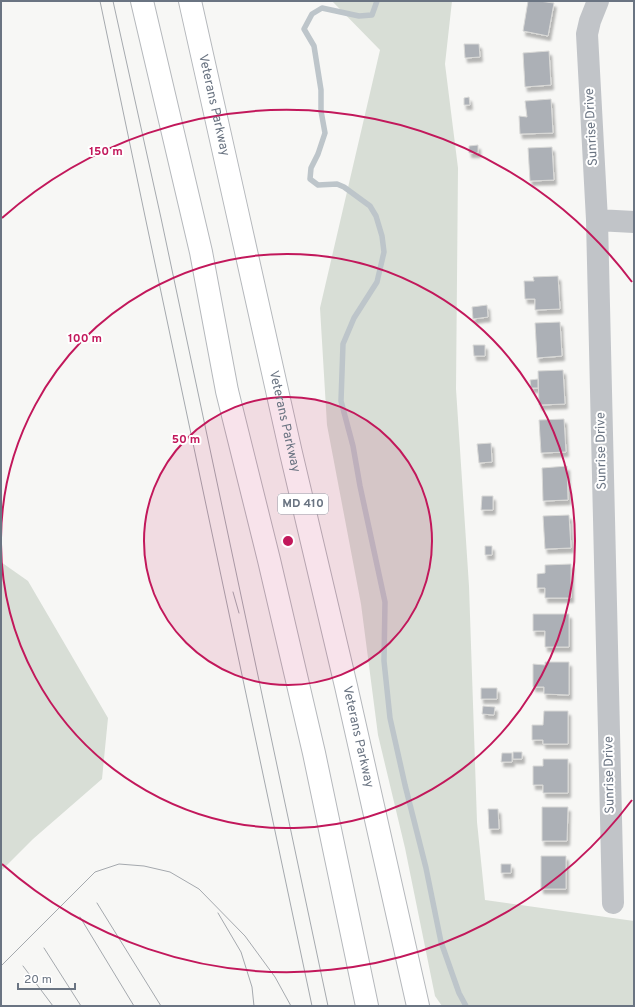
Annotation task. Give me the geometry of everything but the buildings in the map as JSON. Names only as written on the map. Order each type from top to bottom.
[{"type":"main road","points":[[142,1],[201,252],[228,392],[314,753],[367,1006]]},
{"type":"main road","name":"Veterans Parkway","points":[[190,1],[291,453],[348,694],[418,1006]]},
{"type":"street","name":"Sunrise Drive","points":[[598,1],[590,21],[587,34],[597,220],[612,903]]},
{"type":"street","points":[[597,220],[634,222]]},
{"type":"shaded area","points":[[332,1],[452,1],[445,64],[458,168],[456,389],[469,586],[477,822],[485,900],[634,921],[634,1006],[442,1006],[435,996],[405,848],[378,735],[361,604],[327,425],[320,308],[380,50]]},
{"type":"shaded area","points":[[1,562],[28,581],[108,718],[102,779],[33,839],[1,871]]},
{"type":"waterway","points":[[377,1],[372,15],[359,16],[322,8],[312,14],[304,29],[314,46],[321,90],[321,111],[325,133],[318,154],[311,168],[310,179],[318,185],[337,184],[344,187],[370,206],[376,216],[382,236],[384,252],[377,282],[354,318],[343,344],[341,401],[353,446],[385,602],[384,661],[390,718],[426,868],[441,942],[459,993],[466,1006]]},
{"type":"tram line","points":[[100,1],[312,1006]]},
{"type":"tram line","points":[[113,1],[161,218],[328,1006]]},
{"type":"tram line","points":[[233,592],[239,613]]},
{"type":"tram line","points":[[1,966],[95,872],[119,864],[144,866],[170,872],[199,889],[245,936],[275,977],[291,1006]]},
{"type":"tram line","points":[[97,903],[161,1006]]},
{"type":"tram line","points":[[218,913],[241,952],[252,987],[254,1006]]},
{"type":"tram line","points":[[80,917],[134,1006]]},
{"type":"tram line","points":[[44,948],[81,1006]]},
{"type":"tram line","points":[[23,966],[53,1006]]}]
